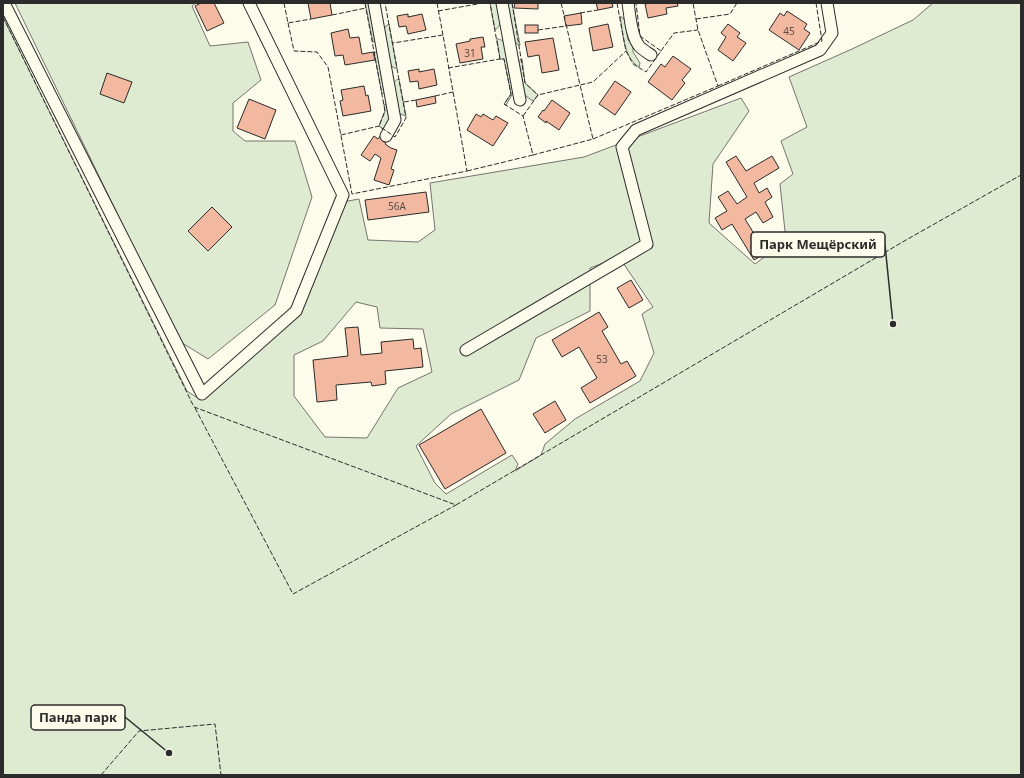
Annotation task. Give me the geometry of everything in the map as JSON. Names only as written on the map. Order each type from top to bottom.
[{"type":"street","points":[[4,3],[202,394],[296,311],[343,195],[249,3]]},
{"type":"street","points":[[374,3],[395,120],[386,136]]},
{"type":"street","points":[[502,3],[520,100]]},
{"type":"street","points":[[628,3],[633,33],[636,40],[640,47],[651,55]]},
{"type":"street","points":[[466,350],[647,244],[622,147],[636,130],[820,50],[832,33],[826,3]]},
{"type":"green space","points":[[15,3],[196,3],[192,6],[210,46],[248,42],[261,80],[233,103],[233,131],[245,141],[295,141],[312,197],[275,305],[208,359],[179,341]]},
{"type":"green space","points":[[365,3],[371,3],[376,39],[373,42]]},
{"type":"green space","points":[[490,3],[498,3],[500,22],[498,28],[495,30]]},
{"type":"green space","points":[[506,3],[512,3],[520,45],[515,43]]},
{"type":"green space","points":[[933,3],[1021,3],[1021,775],[3,775],[3,17],[187,391],[196,397],[289,314],[337,203],[359,199],[368,240],[418,242],[435,230],[430,183],[584,157],[741,98],[749,111],[713,164],[709,223],[755,264],[786,241],[780,184],[793,174],[781,141],[807,127],[789,77],[913,20]],"holes":[[[619,257],[653,307],[642,314],[654,353],[640,381],[575,419],[545,444],[541,455],[515,471],[518,464],[512,455],[446,494],[435,483],[416,446],[451,414],[519,380],[536,338],[590,311],[590,268]],[[356,302],[377,307],[380,328],[423,329],[432,372],[398,388],[367,438],[325,437],[294,396],[294,355],[323,341]]]},
{"type":"green space","points":[[620,16],[625,21],[628,40],[631,42],[633,52],[640,63],[639,67],[634,63],[627,51]]},
{"type":"green space","points":[[389,24],[397,68],[394,68],[389,63],[384,29]]},
{"type":"green space","points":[[497,39],[502,40],[506,45],[513,93],[506,105],[504,104],[511,94],[504,59],[500,59]]},
{"type":"green space","points":[[374,52],[380,53],[386,91],[382,94]]},
{"type":"green space","points":[[522,59],[525,83],[538,95],[533,101],[524,93],[518,62]]},
{"type":"green space","points":[[399,79],[406,116],[400,114],[394,86],[395,81]]},
{"type":"green space","points":[[384,104],[389,106],[391,116],[385,131],[379,126],[385,111]]},
{"type":"building","points":[[201,3],[214,3],[224,23],[207,31],[195,6]]},
{"type":"building","points":[[308,3],[330,3],[332,15],[311,19]]},
{"type":"building","points":[[515,3],[538,3],[538,9],[514,8]]},
{"type":"building","points":[[596,3],[612,3],[613,7],[598,10]]},
{"type":"building","points":[[677,3],[678,6],[666,8],[667,14],[648,18],[645,4]]},
{"type":"building","points":[[787,11],[807,24],[804,29],[810,33],[799,50],[769,30],[780,13],[784,16]]},
{"type":"building","points":[[581,13],[582,24],[566,26],[564,16]]},
{"type":"building","points":[[408,14],[408,17],[422,14],[426,30],[408,34],[406,26],[399,27],[397,16]]},
{"type":"building","points":[[608,24],[613,47],[593,51],[589,28]]},
{"type":"building","points":[[728,24],[740,33],[737,37],[746,43],[733,61],[718,50],[726,37],[721,33]]},
{"type":"building","points":[[525,25],[538,25],[538,33],[525,33]]},
{"type":"building","points":[[348,29],[350,38],[359,37],[362,54],[373,52],[375,60],[345,65],[343,55],[335,56],[331,33]]},
{"type":"building","points":[[483,37],[485,47],[481,47],[483,59],[460,63],[456,44],[470,41],[470,39]]},
{"type":"building","points":[[553,38],[559,70],[542,73],[539,55],[528,57],[525,42]]},
{"type":"building","points":[[673,56],[691,69],[682,80],[685,83],[672,100],[648,82],[661,64],[665,67]]},
{"type":"building","points":[[419,69],[419,72],[434,69],[437,85],[419,89],[418,81],[410,82],[408,71]]},
{"type":"building","points":[[107,73],[132,82],[124,103],[100,94]]},
{"type":"building","points":[[615,81],[631,92],[615,115],[599,104]]},
{"type":"building","points":[[364,86],[366,96],[368,95],[371,111],[343,116],[340,101],[343,100],[341,90]]},
{"type":"building","points":[[435,96],[436,103],[417,107],[416,100]]},
{"type":"building","points":[[249,99],[276,110],[265,139],[237,128]]},
{"type":"building","points":[[552,100],[570,113],[559,130],[538,117]]},
{"type":"building","points":[[476,114],[481,117],[483,114],[493,120],[496,116],[508,123],[493,146],[467,130]]},
{"type":"building","points":[[381,135],[387,140],[385,144],[397,150],[391,169],[394,170],[389,185],[374,180],[381,158],[375,154],[370,161],[361,155],[374,136],[378,139]]},
{"type":"building","points":[[736,156],[746,171],[772,156],[779,168],[754,183],[759,193],[767,188],[772,197],[765,202],[773,217],[763,223],[756,212],[745,219],[766,253],[754,260],[732,224],[722,230],[715,218],[727,211],[718,197],[728,191],[737,204],[747,197],[726,162]]},
{"type":"building","points":[[426,192],[429,212],[368,220],[365,200]]},
{"type":"building","points":[[212,207],[232,227],[208,251],[188,231]]},
{"type":"building","points":[[631,280],[643,300],[629,308],[617,288]]},
{"type":"building","points":[[599,312],[608,327],[602,331],[621,364],[627,361],[636,376],[590,403],[581,388],[597,378],[579,347],[562,357],[552,340]]},
{"type":"building","points":[[358,327],[361,355],[382,353],[381,342],[413,339],[414,349],[421,348],[423,367],[385,371],[386,384],[372,386],[371,382],[336,385],[337,400],[317,402],[313,360],[348,356],[345,328]]},
{"type":"building","points":[[555,401],[566,420],[545,433],[533,414]]},
{"type":"building","points":[[481,409],[506,453],[445,489],[419,445]]},
{"type":"fence","points":[[284,3],[288,23],[311,19]]},
{"type":"fence","points":[[365,3],[385,111],[379,126]]},
{"type":"fence","points":[[341,135],[379,126],[395,137],[406,118],[385,3]]},
{"type":"fence","points":[[437,3],[443,35]]},
{"type":"fence","points":[[438,11],[483,3]]},
{"type":"fence","points":[[467,171],[533,155],[523,116],[504,104],[511,94],[504,59],[500,59],[490,3]]},
{"type":"fence","points":[[512,3],[525,83],[538,95]]},
{"type":"fence","points":[[561,3],[565,19]]},
{"type":"fence","points":[[617,3],[626,51],[633,64],[646,72],[661,51],[640,36],[636,3]]},
{"type":"fence","points":[[593,139],[718,86],[698,30],[693,3]]},
{"type":"fence","points":[[696,19],[730,14],[737,3]]},
{"type":"fence","points":[[718,86],[822,41],[816,3]]},
{"type":"fence","points":[[332,15],[366,8]]},
{"type":"fence","points":[[580,13],[598,10]]},
{"type":"fence","points":[[3,17],[194,407],[456,505],[906,240],[1021,175]]},
{"type":"fence","points":[[288,23],[294,51],[317,52],[328,67],[352,194],[467,171],[443,35],[393,43]]},
{"type":"fence","points":[[566,24],[580,85],[593,82],[626,51]]},
{"type":"fence","points":[[538,30],[566,26]]},
{"type":"fence","points":[[661,51],[674,33],[698,30]]},
{"type":"fence","points":[[448,68],[500,59]]},
{"type":"fence","points":[[523,116],[538,95],[580,85],[593,139],[533,155]]},
{"type":"fence","points":[[435,96],[453,92]]},
{"type":"fence","points":[[404,102],[416,100]]},
{"type":"fence","points":[[195,408],[293,594],[456,505]]},
{"type":"fence","points":[[101,775],[139,731],[215,724],[221,775]]},
{"type":"place","name":"Парк Мещёрский","points":[[893,324]]},
{"type":"place","name":"Панда парк","points":[[169,753]]}]
